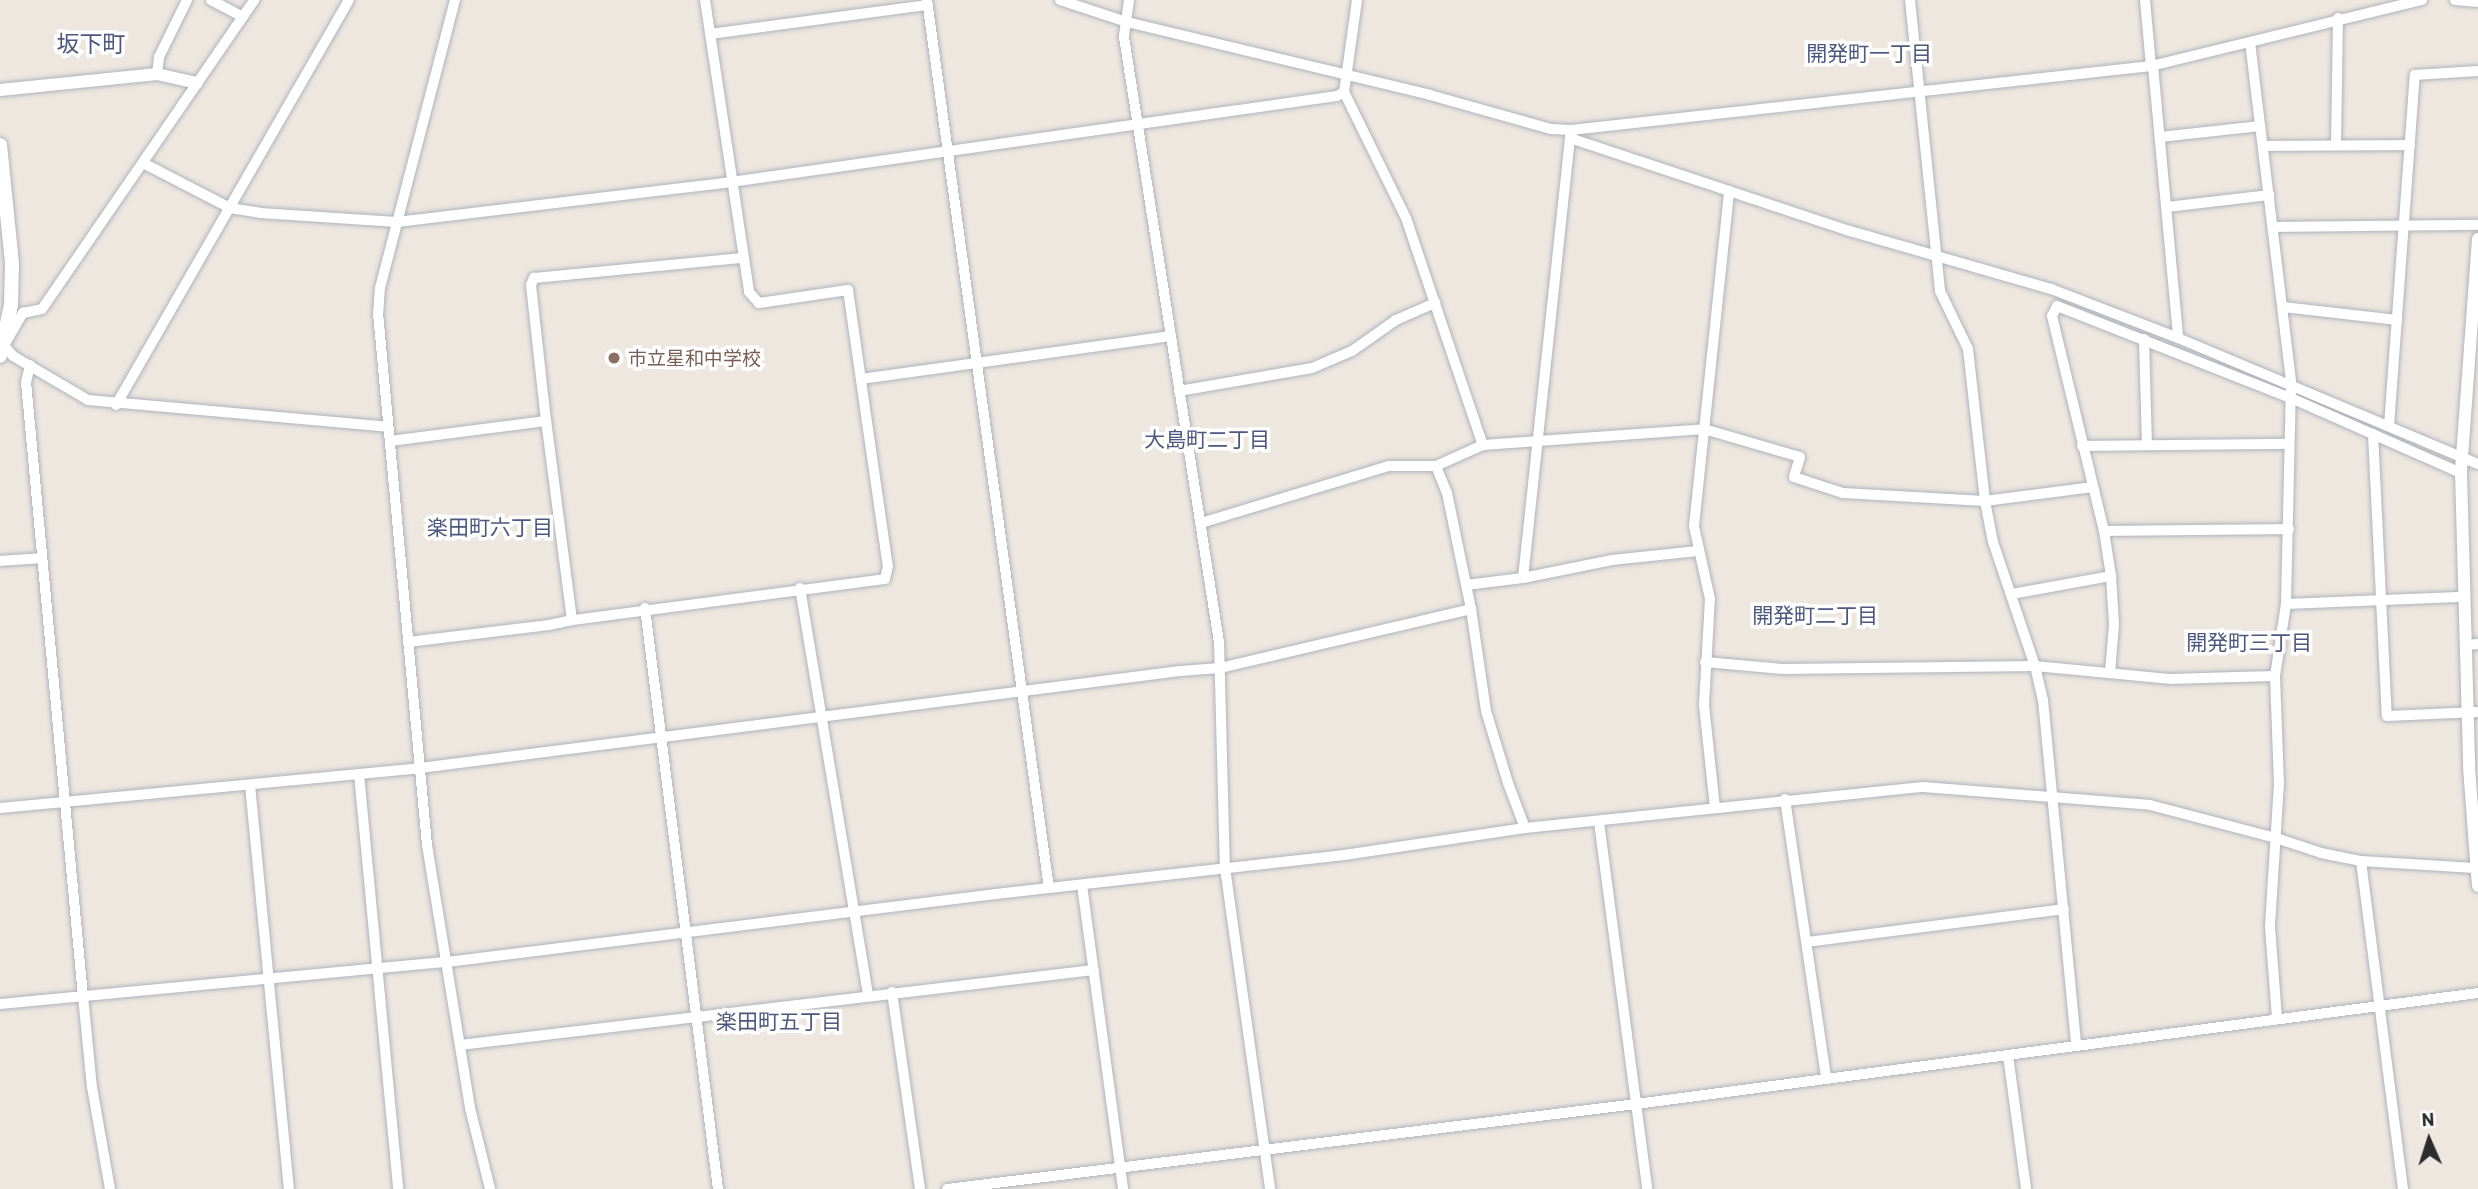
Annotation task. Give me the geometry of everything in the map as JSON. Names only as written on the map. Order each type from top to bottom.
[{"type":"main road","points":[[0,145],[12,264],[10,305],[1,347]]},
{"type":"street","points":[[157,74],[159,57],[187,0]]},
{"type":"street","points":[[211,0],[243,16]]},
{"type":"street","points":[[254,0],[42,309],[23,313],[1,347],[88,400],[116,405],[388,427]]},
{"type":"street","points":[[116,405],[349,0]]},
{"type":"street","points":[[455,0],[380,287],[378,313],[427,845],[460,1045],[490,1189]]},
{"type":"street","points":[[408,642],[549,625],[645,608],[885,579],[888,566],[848,290],[760,303],[748,292],[705,0]]},
{"type":"street","points":[[1060,0],[1127,22],[1430,95],[1571,134],[1850,231],[1938,254],[2051,289],[2291,383],[2478,464]]},
{"type":"street","points":[[1129,0],[1125,37],[1219,642],[1225,868],[1270,1189]]},
{"type":"street","points":[[1357,0],[1343,92],[1406,218],[1483,445]]},
{"type":"street","points":[[1910,0],[1940,290],[1945,307],[1968,349],[1985,501],[1993,542],[2035,666],[2043,700],[2076,1044]]},
{"type":"street","points":[[2144,0],[2160,137],[2178,338]]},
{"type":"street","points":[[1571,134],[1920,90],[2152,66],[2338,18],[2422,0]]},
{"type":"street","points":[[2455,0],[2478,2]]},
{"type":"street","points":[[710,34],[928,2],[1049,888]]},
{"type":"street","points":[[2336,145],[2338,18]]},
{"type":"street","points":[[2250,42],[2291,383],[2286,604],[2274,676],[2280,783],[2270,927],[2277,1019]]},
{"type":"street","points":[[2389,426],[2415,75],[2478,71]]},
{"type":"street","points":[[0,90],[157,74],[197,83]]},
{"type":"street","points":[[143,163],[230,208],[260,213],[397,222],[731,182],[1139,125],[1336,96],[1343,92]]},
{"type":"street","points":[[2160,137],[2260,125]]},
{"type":"street","points":[[1522,578],[1571,134]]},
{"type":"street","points":[[2263,146],[2410,145]]},
{"type":"street","points":[[1716,808],[1704,705],[1710,599],[1694,526],[1729,191]]},
{"type":"street","points":[[2167,207],[2269,195]]},
{"type":"street","points":[[2273,227],[2478,225]]},
{"type":"street","points":[[2478,239],[2473,388],[2461,456],[2464,597],[2472,645],[2475,868],[2478,886]]},
{"type":"street","points":[[572,620],[546,421],[531,285],[534,278],[743,258]]},
{"type":"street","points":[[1179,391],[1312,368],[1352,351],[1389,324],[1436,303]]},
{"type":"street","points":[[2110,673],[2114,624],[2111,576],[2104,531],[2052,316],[2057,306],[2291,398],[2461,473]]},
{"type":"street","points":[[2283,307],[2397,320]]},
{"type":"street","points":[[861,379],[1171,336]]},
{"type":"street","points":[[2144,339],[2147,445]]},
{"type":"street","points":[[30,365],[26,382],[64,802],[92,1087],[110,1189]]},
{"type":"street","points":[[390,441],[546,421]]},
{"type":"street","points":[[1200,523],[1389,466],[1436,466],[1483,445],[1704,429],[1800,457],[1794,478],[1843,493],[1985,501],[2093,487]]},
{"type":"street","points":[[2373,434],[2387,716],[2472,712]]},
{"type":"street","points":[[2082,446],[2289,443]]},
{"type":"street","points":[[1436,466],[1447,493],[1466,584],[1486,711],[1507,783],[1525,828]]},
{"type":"street","points":[[2104,531],[2289,529]]},
{"type":"street","points":[[1466,584],[1522,578],[1612,560],[1698,551]]},
{"type":"street","points":[[0,561],[42,558]]},
{"type":"street","points":[[2012,594],[2111,576]]},
{"type":"street","points":[[800,588],[868,995]]},
{"type":"street","points":[[2286,604],[2464,597]]},
{"type":"street","points":[[645,608],[718,1189]]},
{"type":"street","points":[[0,808],[421,768],[1220,668],[1471,609]]},
{"type":"street","points":[[1705,662],[1808,669],[2035,666],[2171,680],[2274,676]]},
{"type":"street","points":[[359,774],[398,1189]]},
{"type":"street","points":[[250,785],[289,1189]]},
{"type":"street","points":[[0,1004],[447,962],[856,914],[1049,888],[1344,855],[1525,828],[1599,822],[1785,799],[1923,787],[2150,805],[2276,838],[2320,853],[2361,861],[2475,868]]},
{"type":"street","points":[[1785,799],[1826,1078]]},
{"type":"street","points":[[1599,822],[1647,1189]]},
{"type":"street","points":[[2361,861],[2403,1189]]},
{"type":"street","points":[[1082,885],[1123,1189]]},
{"type":"street","points":[[1807,942],[2064,909]]},
{"type":"street","points":[[460,1045],[1094,970]]},
{"type":"street","points":[[892,992],[920,1189]]},
{"type":"street","points":[[947,1189],[1636,1104],[2478,993]]},
{"type":"street","points":[[2008,1055],[2026,1189]]},
{"type":"place","name":"市立星和中学校","points":[[614,358]]},
{"type":"district","name":"坂下町","points":[[91,43]]},
{"type":"district","name":"開発町一丁目","points":[[1869,53]]},
{"type":"district","name":"大島町二丁目","points":[[1207,439]]},
{"type":"district","name":"楽田町六丁目","points":[[490,527]]},
{"type":"district","name":"開発町二丁目","points":[[1815,615]]},
{"type":"district","name":"開発町三丁目","points":[[2249,642]]},
{"type":"district","name":"楽田町五丁目","points":[[779,1021]]}]
